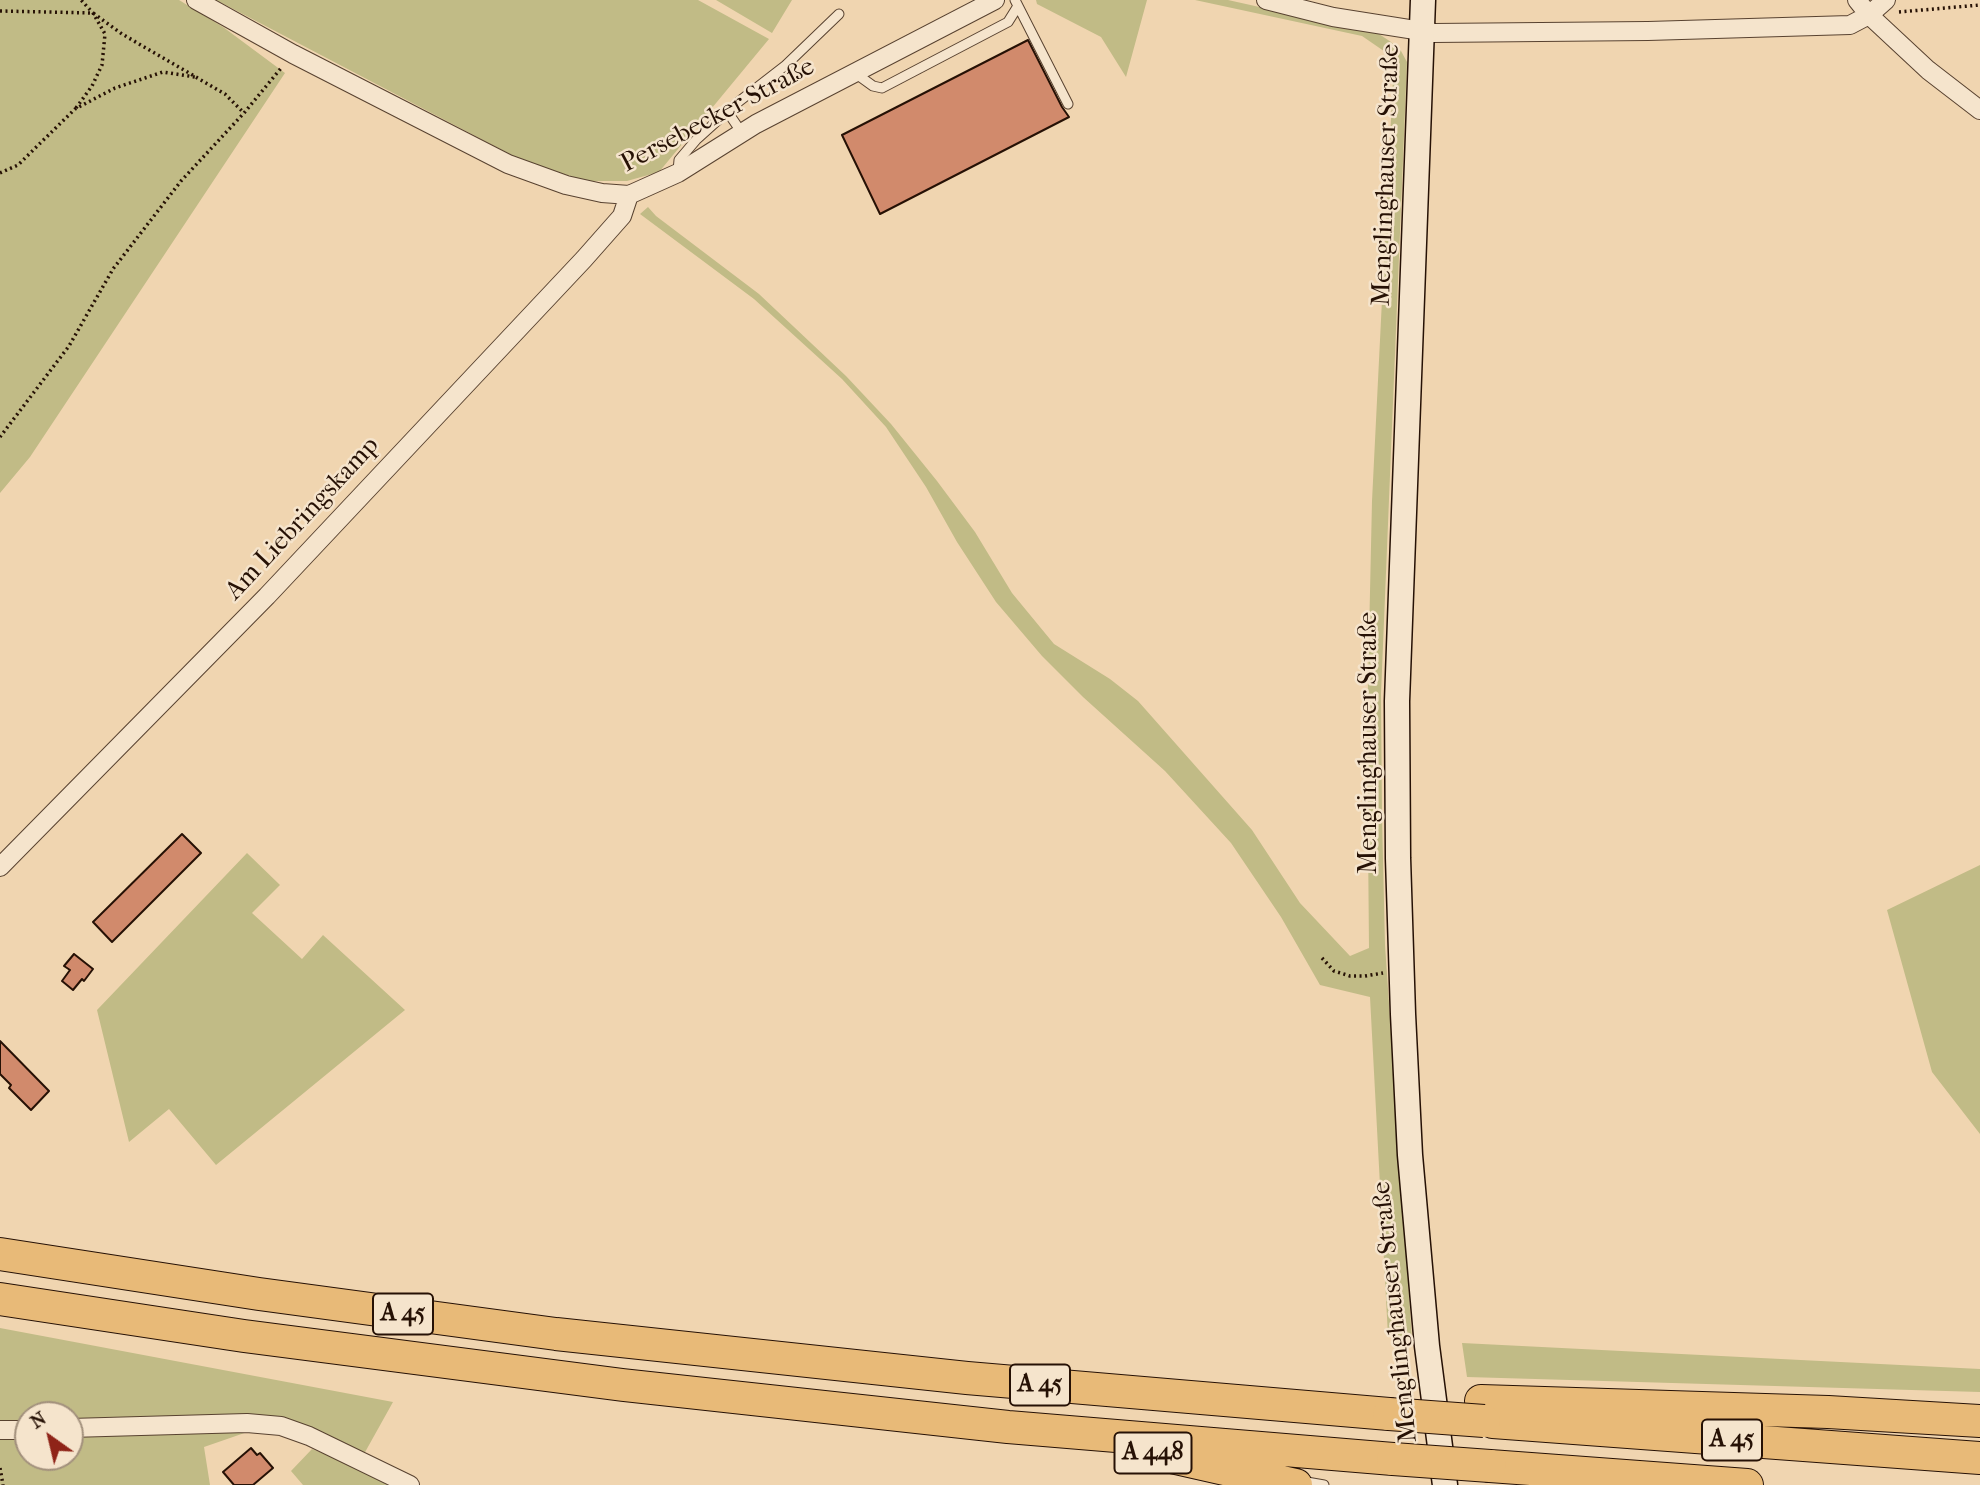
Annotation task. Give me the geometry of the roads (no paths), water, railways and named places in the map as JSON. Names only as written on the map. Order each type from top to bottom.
[{"type":"highway","name":"A 45","points":[[0,1254],[259,1294],[556,1335],[967,1378],[1379,1412],[1483,1411],[1980,1458]]},
{"type":"highway","name":"A 45","points":[[0,1298],[244,1336],[520,1373],[778,1403],[1008,1427],[1747,1485]]},
{"type":"highway","points":[[1483,1411],[1828,1412],[1980,1421]]},
{"type":"highway","name":"A 448","points":[[1008,1427],[1116,1446],[1296,1485]]},
{"type":"street","name":"Persebecker Straße","points":[[196,0],[293,54],[508,164],[566,185],[603,193],[629,195],[678,173],[742,133],[995,0]]},
{"type":"street","points":[[1266,0],[1333,17],[1423,32],[1648,31],[1850,25],[1869,15],[1886,0]]},
{"type":"street","name":"Menglinghauser Straße","points":[[1423,0],[1397,701],[1402,970],[1412,1168],[1427,1346],[1445,1485]]},
{"type":"street","points":[[1857,0],[1869,15],[1928,70],[1980,110]]},
{"type":"street","name":"Am Liebringskamp","points":[[0,867],[267,596],[575,269],[622,216],[629,195]]},
{"type":"street","points":[[84,1428],[247,1423],[281,1426],[309,1436],[410,1485]]},
{"type":"lane","points":[[855,73],[873,86],[882,88],[1008,22],[1016,3]]},
{"type":"lane","points":[[1016,3],[1068,104]]},
{"type":"lane","points":[[678,173],[679,160],[695,140],[786,65],[839,14]]},
{"type":"lane","points":[[727,111],[742,133]]},
{"type":"lane","points":[[1233,1470],[1324,1485]]}]
